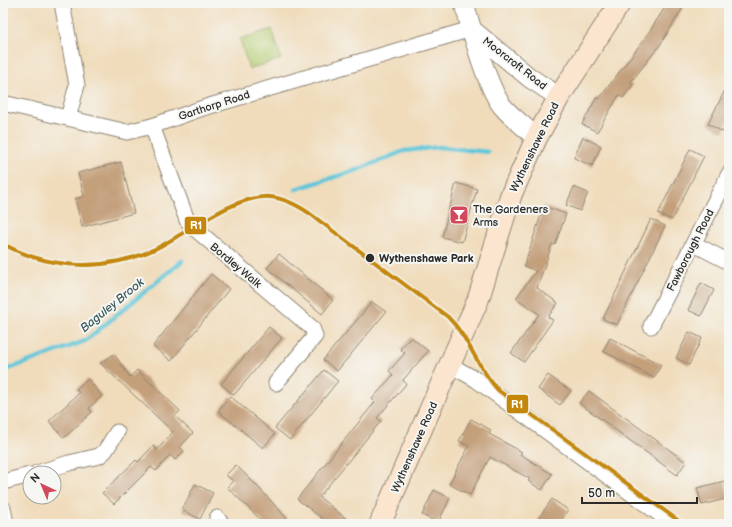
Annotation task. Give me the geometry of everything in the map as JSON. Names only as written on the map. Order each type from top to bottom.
[{"type":"main road","name":"Wythenshawe Road","points":[[380,524],[478,300],[514,186],[536,139],[559,96],[620,3]]},
{"type":"street","points":[[62,3],[77,85],[68,118]]},
{"type":"street","name":"Moorcroft Road","points":[[464,3],[471,29],[492,89],[502,106],[530,130],[536,139]]},
{"type":"street","name":"Garthorp Road","points":[[3,103],[127,132],[152,126],[203,108],[471,29]]},
{"type":"street","name":"Moorcroft Road","points":[[471,29],[530,78],[559,96]]},
{"type":"street","name":"Bordley Walk","points":[[152,126],[187,220],[194,228],[312,328],[315,336],[276,383]]},
{"type":"street","name":"Fawborough Road","points":[[651,326],[729,174]]},
{"type":"street","points":[[694,244],[729,262]]},
{"type":"street","points":[[450,365],[475,379],[672,524]]},
{"type":"street","points":[[62,465],[99,456],[105,451],[117,432]]},
{"type":"street","points":[[3,482],[22,477]]},
{"type":"street","points":[[3,508],[6,524]]},
{"type":"green space","points":[[272,29],[281,59],[249,69],[240,39]]},
{"type":"building","points":[[668,3],[686,3],[660,45],[630,83],[633,85],[623,98],[619,95],[597,132],[582,124],[597,97],[599,99],[645,38]]},
{"type":"building","points":[[729,82],[729,119],[723,132],[708,124]]},
{"type":"building","points":[[583,137],[601,146],[592,166],[574,158]]},
{"type":"building","points":[[690,149],[704,156],[672,220],[658,214]]},
{"type":"building","points":[[121,162],[134,213],[82,227],[75,199],[84,196],[78,173]]},
{"type":"building","points":[[456,183],[477,189],[462,242],[442,237]]},
{"type":"building","points":[[574,187],[588,193],[580,211],[566,205]]},
{"type":"building","points":[[544,206],[566,214],[555,245],[552,244],[537,288],[558,303],[548,317],[553,320],[524,362],[511,353],[539,314],[516,298],[536,271],[524,266]]},
{"type":"building","points":[[651,219],[665,226],[617,325],[603,319]]},
{"type":"building","points":[[279,254],[333,300],[322,314],[267,268]]},
{"type":"building","points":[[211,274],[229,289],[171,361],[153,346]]},
{"type":"building","points":[[701,283],[714,290],[701,316],[688,310]]},
{"type":"building","points":[[372,302],[386,312],[337,371],[323,360]]},
{"type":"building","points":[[269,327],[282,338],[234,395],[221,384]]},
{"type":"building","points":[[689,332],[702,338],[689,365],[676,358]]},
{"type":"building","points":[[411,337],[428,351],[403,380],[406,384],[377,418],[381,421],[319,497],[353,524],[329,524],[297,499],[375,402],[372,399],[393,375],[389,371],[405,353],[400,349]]},
{"type":"building","points":[[610,338],[661,365],[654,378],[603,351]]},
{"type":"building","points":[[114,354],[130,377],[137,370],[180,411],[175,416],[193,433],[180,447],[184,451],[175,460],[170,455],[156,471],[151,467],[114,504],[102,493],[136,460],[138,462],[153,446],[157,450],[173,432],[100,363]]},
{"type":"building","points":[[324,370],[338,381],[290,440],[275,428]]},
{"type":"building","points":[[548,375],[571,391],[560,405],[538,389]]},
{"type":"building","points":[[88,379],[102,396],[89,408],[92,412],[64,438],[49,421],[79,393],[76,389]]},
{"type":"building","points":[[589,391],[686,462],[677,475],[579,403]]},
{"type":"building","points":[[230,396],[275,434],[263,448],[218,411]]},
{"type":"building","points":[[471,419],[491,430],[489,434],[522,452],[520,454],[552,474],[542,490],[528,481],[530,479],[490,457],[470,495],[449,484],[469,446],[459,441]]},
{"type":"building","points":[[236,465],[292,524],[265,524],[227,487],[233,481],[226,475]]},
{"type":"building","points":[[725,481],[729,498],[702,505],[697,488]]},
{"type":"building","points":[[195,484],[213,493],[200,519],[182,510]]},
{"type":"building","points":[[434,490],[450,498],[438,523],[422,515]]},
{"type":"building","points":[[552,499],[568,510],[559,524],[545,524],[538,519]]},
{"type":"waterway","name":"Baguley Brook","points":[[296,189],[357,170],[404,151],[440,147],[488,152]]},
{"type":"waterway","name":"Baguley Brook","points":[[3,371],[85,341],[182,261]]},
{"type":"transit line","name":"R1","points":[[3,244],[21,253],[59,263],[78,265],[117,262],[155,249],[211,216],[242,202],[256,198],[270,197],[290,202],[309,213],[448,317],[456,326],[485,373],[499,391],[683,524]]},
{"type":"place","name":"The Gardeners Arms","points":[[459,215]]},
{"type":"place","name":"Wythenshawe Park","points":[[370,258]]}]
